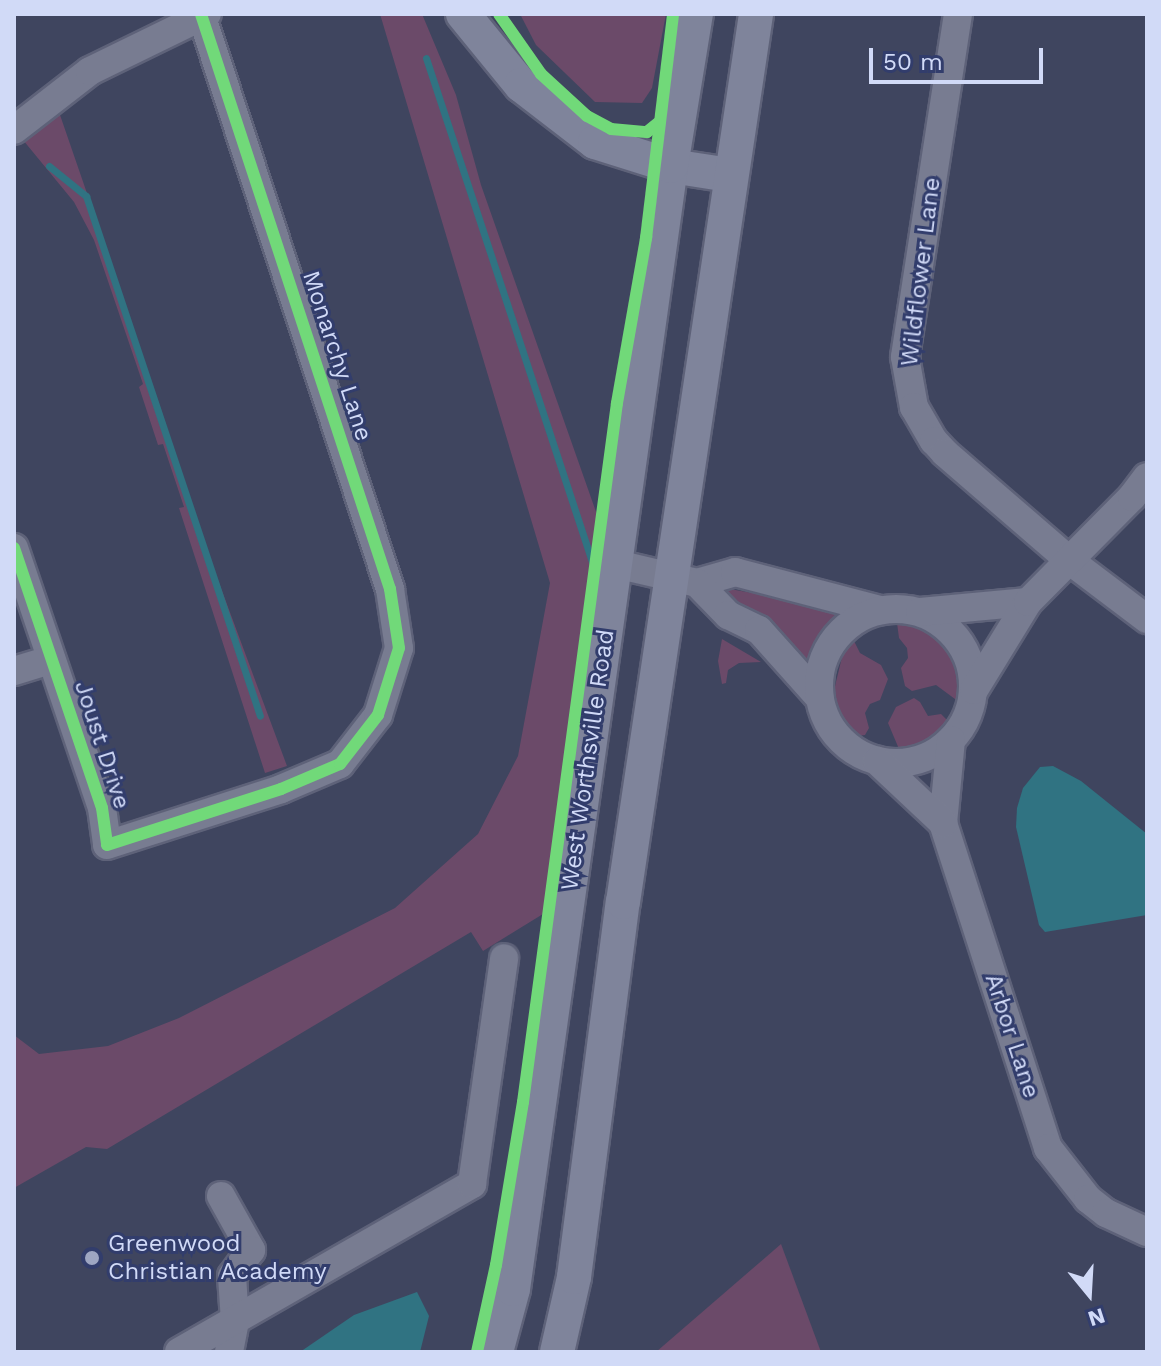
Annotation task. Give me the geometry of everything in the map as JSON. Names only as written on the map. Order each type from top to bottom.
[{"type":"main road","points":[[463,14],[521,85],[595,142],[671,166],[730,175]]},
{"type":"main road","name":"West Worthsville Road","points":[[496,1352],[513,1289],[671,166],[696,14]]},
{"type":"main road","points":[[557,1352],[574,1277],[684,580],[730,175],[756,14]]},
{"type":"street","name":"Wildflower Lane","points":[[958,14],[905,357],[914,407],[934,441],[1069,560],[1147,619]]},
{"type":"street","points":[[14,130],[90,71],[203,15]]},
{"type":"street","name":"Monarchy Lane","points":[[203,15],[390,589],[399,648],[378,715]]},
{"type":"street","points":[[974,690],[971,664],[960,641],[942,623],[920,612],[901,608],[880,610],[858,618],[840,632],[826,651],[819,674],[819,697],[825,719],[838,738],[856,753],[877,761],[904,763],[930,756],[963,726],[974,690],[1028,602],[1147,477]]},
{"type":"street","name":"Joust Drive","points":[[14,548],[102,808],[107,845],[281,789],[340,764],[378,715]]},
{"type":"street","points":[[616,564],[684,580],[735,572],[880,610]]},
{"type":"street","points":[[684,580],[728,615],[759,630],[819,697]]},
{"type":"street","points":[[920,612],[1028,602]]},
{"type":"street","points":[[14,671],[51,660]]},
{"type":"street","name":"Arbor Lane","points":[[951,740],[943,823],[1048,1148],[1088,1199],[1135,1226]]},
{"type":"street","name":"Arbor Lane","points":[[877,761],[943,823]]},
{"type":"street","points":[[179,1352],[472,1184],[504,958]]},
{"type":"street","points":[[221,1196],[251,1250],[232,1276],[235,1321],[229,1352]]},
{"type":"shaded area","points":[[380,14],[422,14],[456,95],[481,185],[601,526],[543,914],[483,951],[471,932],[107,1149],[86,1147],[14,1188],[14,1035],[39,1054],[108,1046],[179,1018],[395,908],[478,834],[518,756],[550,583]]},
{"type":"shaded area","points":[[520,14],[666,14],[652,88],[642,103],[595,102],[536,45]]},
{"type":"shaded area","points":[[59,112],[186,494],[287,766],[265,773],[179,508],[184,507],[163,444],[158,445],[139,387],[143,384],[94,240],[74,202],[23,140]]},
{"type":"shaded area","points":[[724,588],[848,614],[839,621],[836,637],[820,644],[810,664],[764,618],[722,594]]},
{"type":"shaded area","points":[[897,623],[920,627],[945,646],[959,671],[959,702],[936,685],[912,691],[905,686],[901,668],[908,658],[907,648],[899,638]]},
{"type":"shaded area","points":[[722,639],[761,662],[739,663],[728,670],[726,683],[722,684],[718,661]]},
{"type":"shaded area","points":[[854,641],[860,653],[881,665],[888,679],[880,700],[870,704],[865,713],[869,728],[865,735],[858,736],[839,713],[822,706],[835,686],[843,653]]},
{"type":"shaded area","points":[[914,698],[928,716],[941,714],[949,722],[938,737],[908,750],[899,749],[888,723],[896,707]]},
{"type":"shaded area","points":[[1053,766],[1081,781],[1147,834],[1147,915],[1045,932],[1039,925],[1016,827],[1017,808],[1023,788],[1040,767]]},
{"type":"shaded area","points":[[781,1244],[821,1352],[656,1352]]},
{"type":"shaded area","points":[[417,1292],[429,1316],[420,1352],[300,1352],[354,1315]]},
{"type":"waterway","points":[[426,58],[598,580]]},
{"type":"waterway","points":[[49,166],[86,196],[260,716]]},
{"type":"cycle path","points":[[14,548],[102,808],[107,845],[281,789],[340,764],[378,715],[399,648],[390,589],[201,14]]},
{"type":"cycle path","points":[[499,14],[541,74],[587,116],[611,129],[647,132],[658,123]]},
{"type":"cycle path","points":[[477,1352],[496,1265],[523,1102],[617,403],[646,238],[673,14]]},
{"type":"place","name":"Greenwood Christian Academy","points":[[92,1258]]}]
